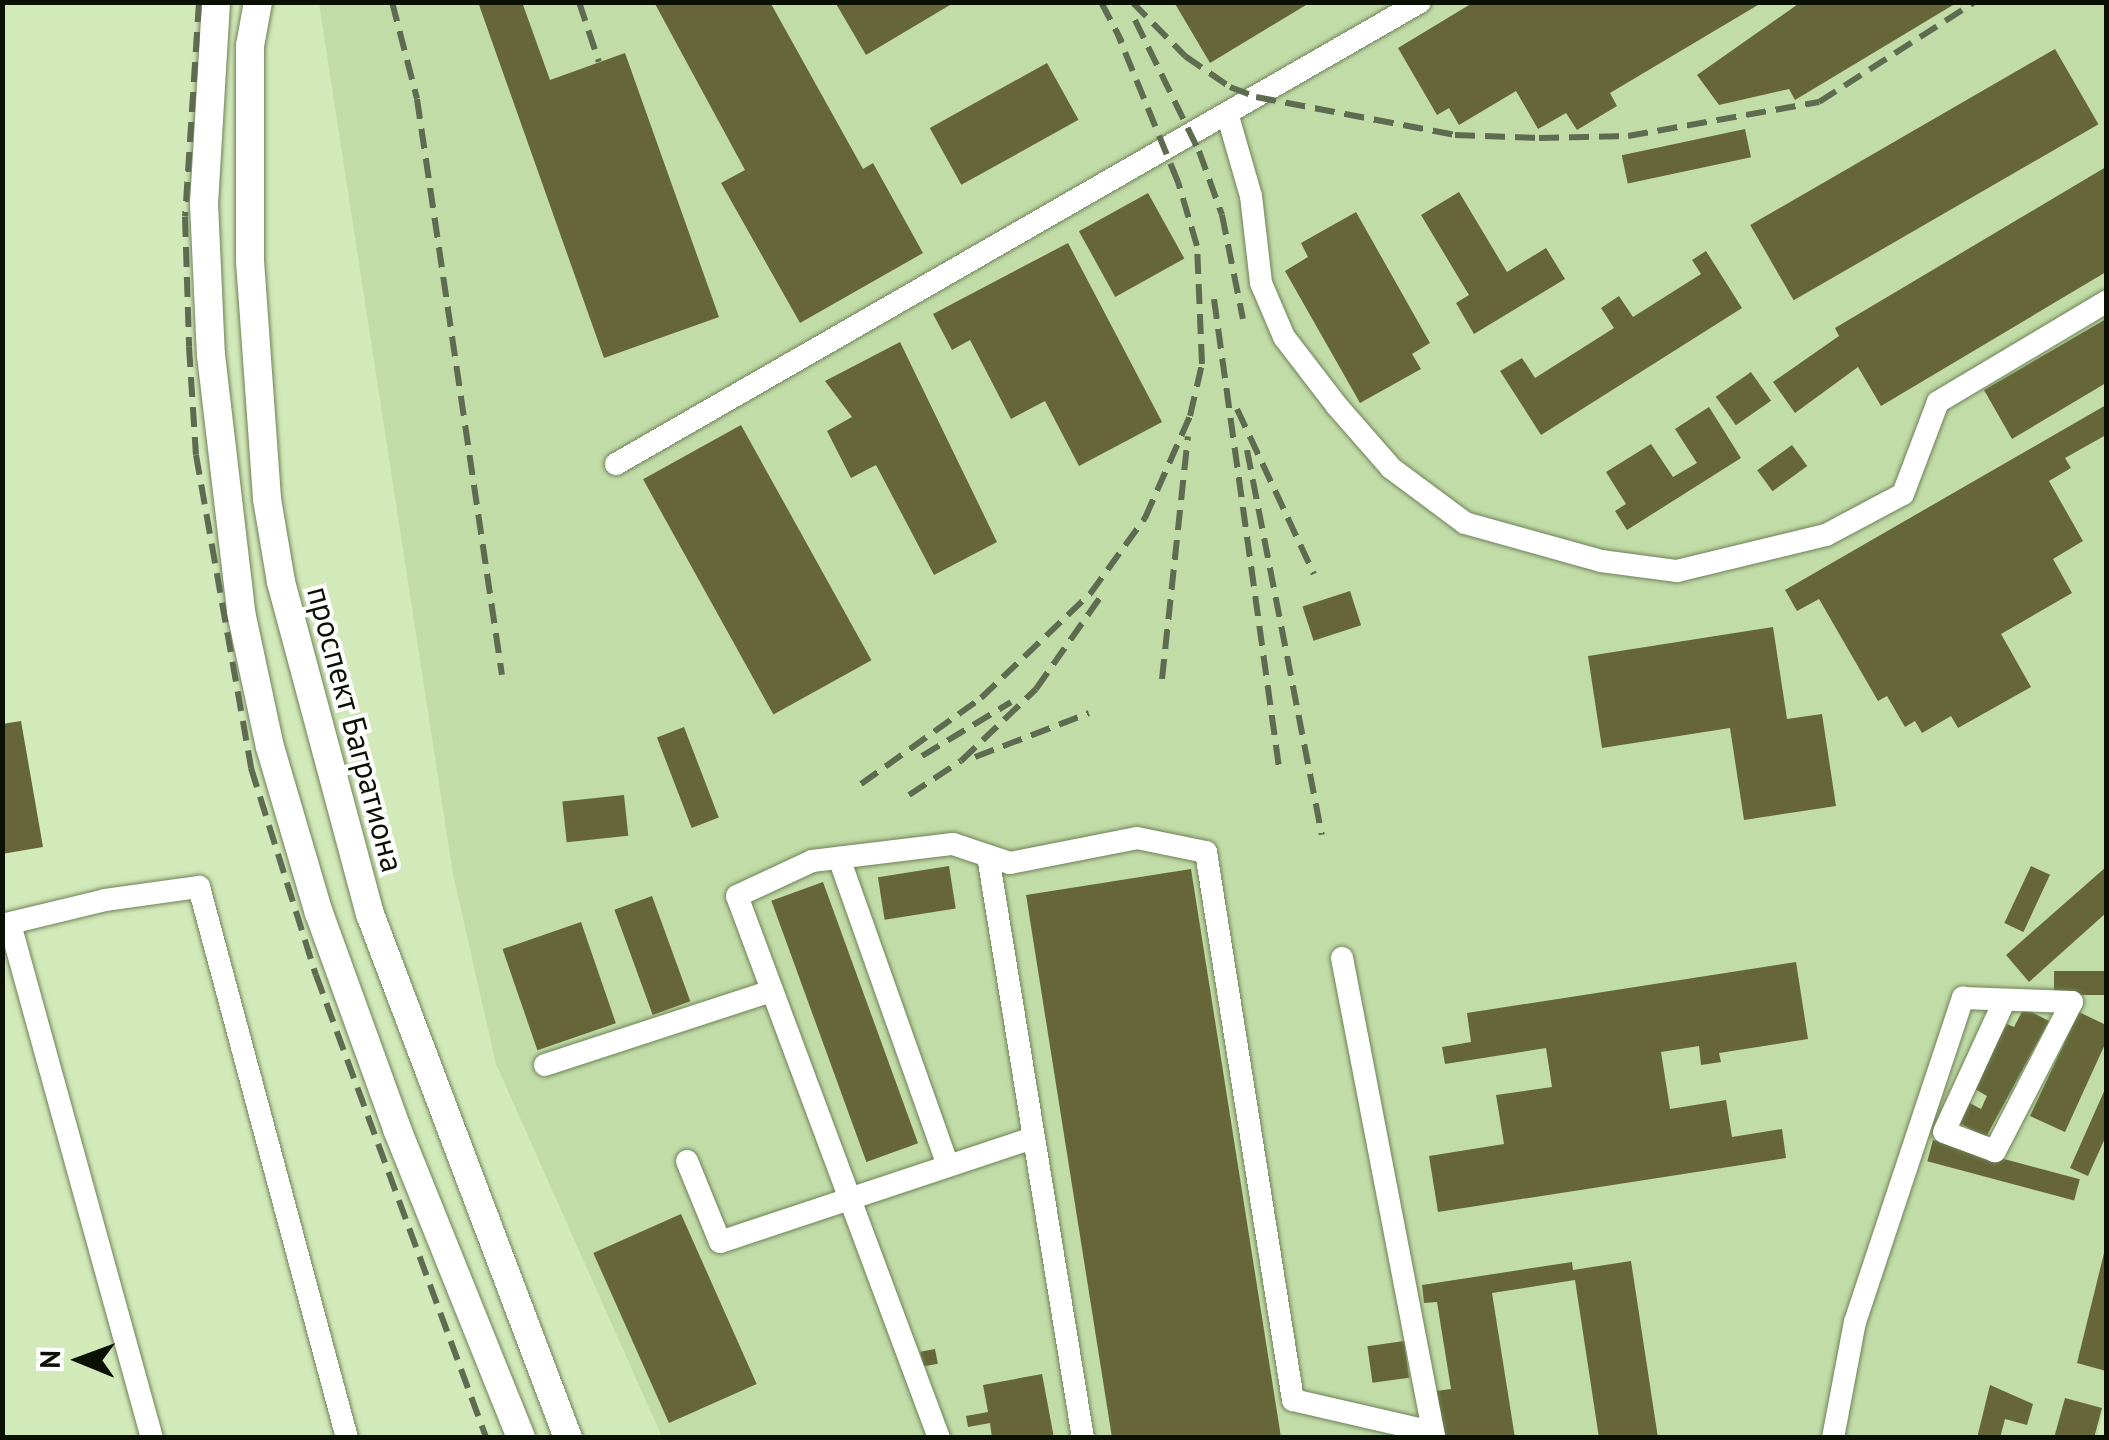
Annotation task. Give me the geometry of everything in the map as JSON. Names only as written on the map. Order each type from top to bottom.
[{"type":"main road","points":[[216,2],[204,203],[211,355],[241,612],[262,708],[319,913],[521,1438]]},
{"type":"main road","name":"проспект Багратиона","points":[[258,2],[250,46],[250,261],[267,499],[296,656],[370,914],[568,1438]]},
{"type":"lane","points":[[616,464],[1420,2]]},
{"type":"lane","points":[[1227,113],[1251,196],[1262,282],[1284,338],[1337,406],[1391,468],[1465,523],[1601,561],[1677,572],[1757,557],[1826,535],[1903,494],[1938,402],[2106,302]]},
{"type":"lane","points":[[940,1438],[737,896],[812,861],[953,844],[1010,863],[1138,838],[1206,852],[1293,1400],[1420,1430],[1422,1438]]},
{"type":"lane","points":[[988,856],[1030,1139],[1082,1438]]},
{"type":"lane","points":[[839,858],[948,1165]]},
{"type":"lane","points":[[152,1438],[6,924],[105,900],[199,887],[348,1438]]},
{"type":"lane","points":[[1342,958],[1434,1438]]},
{"type":"lane","points":[[545,1064],[772,991]]},
{"type":"lane","points":[[1833,1438],[1855,1322],[1963,998],[2003,1004],[2072,1002],[1995,1151],[1944,1132],[2003,1004]]},
{"type":"lane","points":[[686,1161],[720,1242],[1030,1139]]},
{"type":"shaded area","points":[[319,3],[2106,3],[2106,1399],[2097,1437],[662,1437],[496,1064],[453,874]]},
{"type":"building","points":[[478,2],[522,2],[550,80],[625,53],[719,317],[604,358]]},
{"type":"building","points":[[654,2],[770,2],[863,169],[873,163],[923,253],[800,323],[721,183],[745,170]]},
{"type":"building","points":[[835,2],[955,2],[866,55]]},
{"type":"building","points":[[1174,2],[1311,2],[1210,63]]},
{"type":"building","points":[[1474,2],[1763,2],[1610,93],[1617,106],[1577,130],[1566,113],[1538,129],[1516,91],[1459,125],[1449,108],[1437,115],[1398,48]]},
{"type":"building","points":[[1801,2],[1958,2],[1795,100],[1789,89],[1719,105],[1697,75]]},
{"type":"building","points":[[2055,49],[2098,124],[1794,300],[1750,225]]},
{"type":"building","points":[[1047,63],[1079,120],[961,185],[930,128]]},
{"type":"building","points":[[1745,129],[1751,157],[1628,184],[1622,155]]},
{"type":"building","points":[[2106,167],[2106,272],[1881,406],[1858,367],[1795,413],[1773,382],[1839,336],[1835,328]]},
{"type":"building","points":[[1459,192],[1507,272],[1546,248],[1565,279],[1474,334],[1456,303],[1469,295],[1421,215]]},
{"type":"building","points":[[1148,193],[1184,259],[1115,297],[1079,231]]},
{"type":"building","points":[[1356,212],[1430,343],[1412,354],[1421,369],[1360,403],[1285,271],[1308,257],[1301,243]]},
{"type":"building","points":[[1068,243],[1162,422],[1079,466],[1045,401],[1011,419],[970,340],[952,350],[933,314]]},
{"type":"building","points":[[1706,251],[1742,308],[1541,435],[1500,371],[1522,358],[1535,378],[1614,328],[1601,308],[1619,296],[1633,317],[1701,274],[1692,260]]},
{"type":"building","points":[[2106,319],[2106,383],[2012,439],[1984,390]]},
{"type":"building","points":[[900,342],[997,542],[934,575],[876,465],[851,478],[827,431],[852,417],[825,381]]},
{"type":"building","points":[[1751,372],[1771,401],[1736,425],[1716,397]]},
{"type":"building","points":[[2106,405],[2106,435],[2065,458],[2071,468],[2049,481],[2083,541],[2053,559],[2072,593],[2001,634],[2031,687],[1958,728],[1951,716],[1922,733],[1915,721],[1905,727],[1887,696],[1878,701],[1819,599],[1797,611],[1785,590]]},
{"type":"building","points":[[1709,407],[1741,458],[1627,530],[1615,511],[1626,504],[1606,472],[1651,444],[1673,477],[1697,463],[1675,429]]},
{"type":"building","points":[[741,425],[871,660],[773,715],[643,479]]},
{"type":"building","points":[[1792,445],[1807,466],[1772,491],[1757,470]]},
{"type":"building","points":[[1350,591],[1361,625],[1314,641],[1302,606]]},
{"type":"building","points":[[1773,627],[1787,719],[1822,714],[1836,806],[1744,820],[1730,728],[1602,748],[1588,656]]},
{"type":"building","points":[[21,721],[43,847],[2,854],[2,724]]},
{"type":"building","points":[[684,727],[719,818],[692,828],[657,737]]},
{"type":"building","points":[[624,795],[628,836],[567,842],[562,801]]},
{"type":"building","points":[[949,866],[956,908],[885,920],[878,877]]},
{"type":"building","points":[[2031,866],[2050,875],[2023,932],[2004,923]]},
{"type":"building","points":[[2106,867],[2106,913],[2029,982],[2006,955]]},
{"type":"building","points":[[1191,869],[1281,1438],[1112,1438],[1026,895]]},
{"type":"building","points":[[823,882],[918,1143],[866,1162],[771,901]]},
{"type":"building","points":[[652,896],[690,1001],[653,1015],[614,910]]},
{"type":"building","points":[[581,922],[616,1023],[537,1050],[503,949]]},
{"type":"building","points":[[1796,962],[1808,1039],[1719,1053],[1721,1062],[1701,1065],[1699,1046],[1661,1052],[1670,1109],[1726,1100],[1732,1137],[1782,1129],[1786,1158],[1438,1212],[1429,1156],[1504,1144],[1496,1095],[1552,1087],[1546,1048],[1445,1064],[1442,1047],[1471,1042],[1467,1013]]},
{"type":"building","points":[[2054,971],[2106,971],[2106,995],[2054,995]]},
{"type":"building","points":[[2024,1008],[2049,1021],[1986,1137],[1955,1121],[1966,1101],[1981,1109],[1987,1096],[1973,1088],[2007,1024],[2014,1027]]},
{"type":"building","points":[[2079,1012],[2106,1025],[2106,1042],[2065,1132],[2030,1116]]},
{"type":"building","points":[[2106,1087],[2106,1136],[2088,1176],[2070,1168]]},
{"type":"building","points":[[1933,1140],[2080,1179],[2074,1201],[1927,1161]]},
{"type":"building","points":[[681,1214],[757,1384],[669,1423],[593,1253]]},
{"type":"building","points":[[2106,1249],[2106,1371],[2077,1363]]},
{"type":"building","points":[[1631,1261],[1658,1438],[1599,1438],[1575,1280],[1492,1293],[1515,1438],[1443,1438],[1436,1391],[1451,1389],[1437,1302],[1424,1303],[1422,1285],[1572,1262],[1573,1270]]},
{"type":"building","points":[[1404,1341],[1409,1378],[1373,1383],[1367,1346]]},
{"type":"building","points":[[935,1349],[938,1364],[923,1367],[920,1352]]},
{"type":"building","points":[[1042,1374],[1054,1438],[992,1438],[990,1423],[968,1427],[966,1416],[988,1412],[983,1385]]},
{"type":"building","points":[[1990,1385],[2033,1404],[2027,1425],[2005,1419],[2000,1438],[1977,1438]]},
{"type":"building","points":[[2065,1398],[2102,1408],[2094,1438],[2054,1438]]},
{"type":"railway","points":[[199,2],[185,217],[196,455],[251,768],[316,975],[486,1438]]},
{"type":"railway","points":[[392,2],[417,99],[502,675]]},
{"type":"railway","points":[[579,2],[599,62]]},
{"type":"railway","points":[[1101,2],[1122,42]]},
{"type":"railway","points":[[1132,2],[1185,56],[1230,87],[1256,97],[1455,135],[1539,138],[1628,136],[1819,102],[1975,2]]},
{"type":"railway","points":[[1135,20],[1199,151],[1222,215],[1243,319]]},
{"type":"railway","points":[[861,784],[981,698],[1090,594],[1145,518],[1190,416],[1202,364],[1197,246],[1178,182],[1116,30]]},
{"type":"railway","points":[[1214,299],[1279,766]]},
{"type":"railway","points":[[1237,409],[1314,574]]},
{"type":"railway","points":[[1162,679],[1188,436]]},
{"type":"railway","points":[[1247,450],[1322,835]]},
{"type":"railway","points":[[909,795],[961,761],[1036,689],[1101,596]]},
{"type":"railway","points":[[922,756],[1011,702]]},
{"type":"railway","points":[[975,757],[1089,713]]}]
